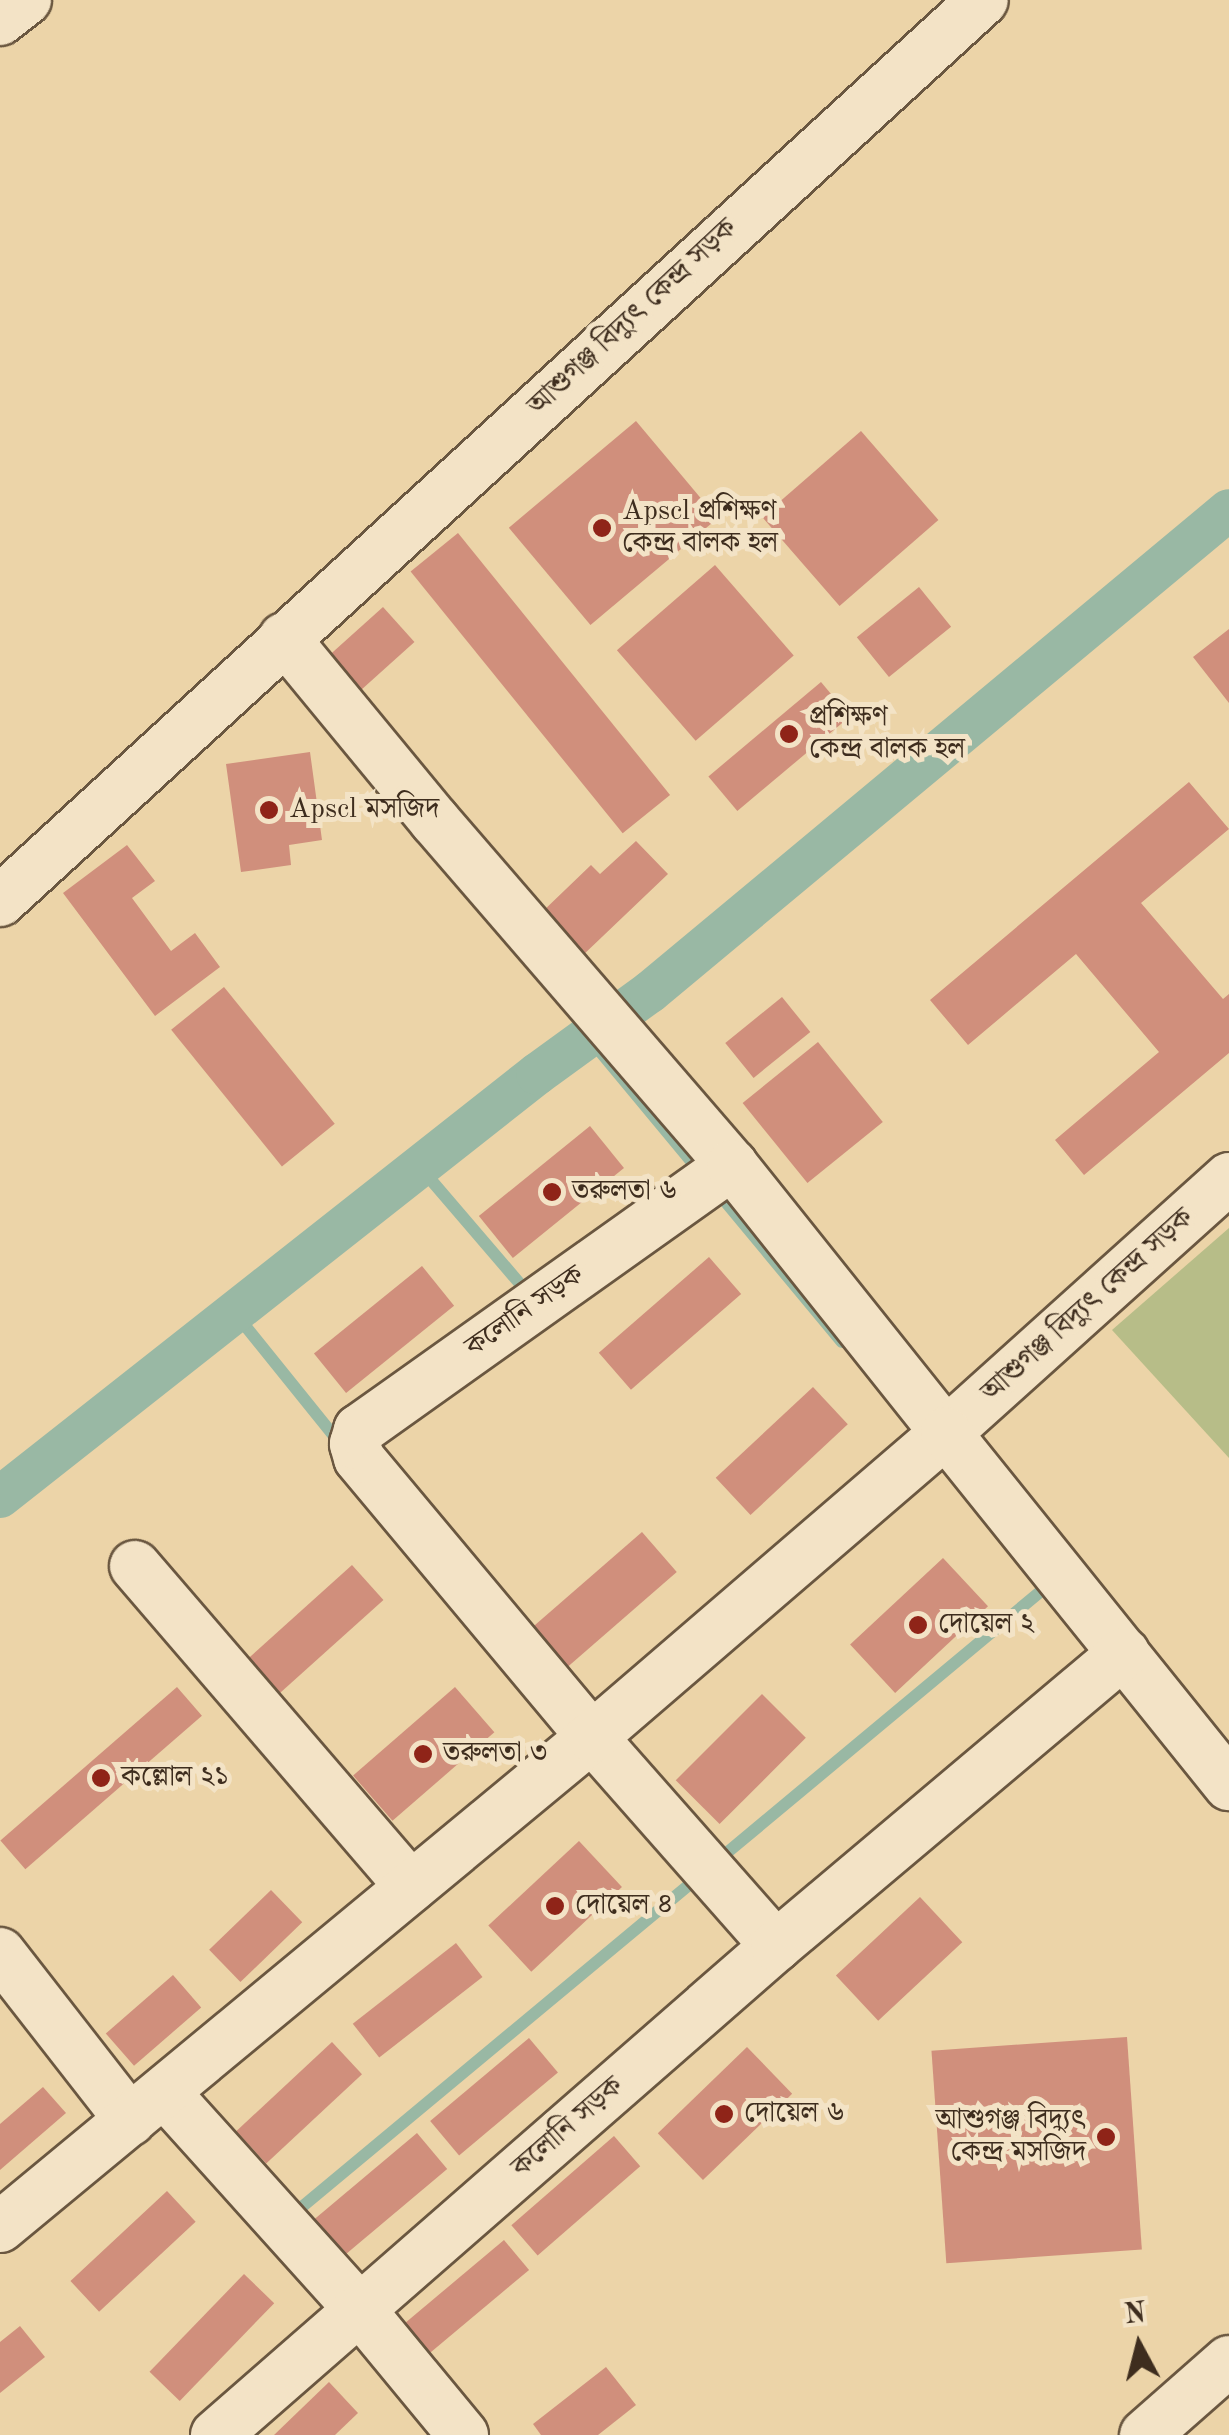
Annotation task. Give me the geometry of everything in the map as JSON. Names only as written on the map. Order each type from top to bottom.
[{"type":"street","points":[[0,20],[26,0]]},
{"type":"street","name":"আশুগঞ্জ বিদ্যুৎ কেন্দ্র সড়ক","points":[[0,902],[983,0]]},
{"type":"street","points":[[284,638],[521,922],[732,1165],[1229,1785]]},
{"type":"street","name":"কলোনি সড়ক","points":[[732,1165],[360,1430],[355,1444],[359,1458],[592,1737],[776,1946]]},
{"type":"street","name":"আশুগঞ্জ বিদ্যুৎ কেন্দ্র সড়ক","points":[[946,1433],[1229,1178]]},
{"type":"street","points":[[0,2226],[592,1737],[946,1433]]},
{"type":"street","points":[[135,1566],[411,1887]]},
{"type":"street","name":"কলোনি সড়ক","points":[[216,2435],[776,1946],[1124,1653]]},
{"type":"street","points":[[0,1952],[147,2106],[360,2310],[463,2435]]},
{"type":"street","points":[[1146,2435],[1229,2360]]},
{"type":"green space","points":[[1229,1228],[1229,1458],[1112,1330]]},
{"type":"building","points":[[636,421],[718,518],[590,625],[509,528]]},
{"type":"building","points":[[861,431],[938,520],[840,606],[762,517]]},
{"type":"building","points":[[458,533],[670,795],[623,833],[411,571]]},
{"type":"building","points":[[715,565],[794,656],[696,741],[617,650]]},
{"type":"building","points":[[919,587],[951,627],[889,677],[857,637]]},
{"type":"building","points":[[383,607],[414,642],[360,691],[329,656]]},
{"type":"building","points":[[1229,629],[1229,703],[1193,657]]},
{"type":"building","points":[[821,682],[850,716],[737,811],[708,776]]},
{"type":"building","points":[[310,752],[322,840],[289,845],[291,865],[241,872],[226,764]]},
{"type":"building","points":[[1189,782],[1229,829],[1141,903],[1223,999],[1229,994],[1229,1053],[1084,1175],[1055,1140],[1159,1052],[1076,954],[968,1045],[930,1000]]},
{"type":"building","points":[[636,841],[668,874],[581,957],[540,914],[591,865],[600,874]]},
{"type":"building","points":[[127,845],[155,881],[132,898],[171,951],[195,933],[220,967],[155,1016],[63,893]]},
{"type":"building","points":[[224,987],[335,1124],[282,1167],[171,1030]]},
{"type":"building","points":[[782,997],[810,1032],[754,1078],[725,1043]]},
{"type":"building","points":[[818,1042],[883,1122],[807,1183],[743,1103]]},
{"type":"building","name":"তরুলতা ৬","points":[[590,1126],[624,1168],[513,1258],[479,1216]]},
{"type":"building","points":[[709,1257],[741,1294],[631,1390],[599,1353]]},
{"type":"building","points":[[422,1266],[454,1306],[346,1393],[314,1353]]},
{"type":"building","points":[[813,1387],[848,1424],[751,1515],[716,1478]]},
{"type":"building","points":[[642,1532],[677,1572],[568,1666],[533,1626]]},
{"type":"building","name":"দোয়েল ২","points":[[943,1558],[988,1606],[895,1693],[850,1645]]},
{"type":"building","points":[[352,1565],[383,1600],[275,1698],[244,1663]]},
{"type":"building","name":"কল্লোল ২১","points":[[177,1687],[202,1716],[25,1869],[0,1841]]},
{"type":"building","name":"তরুলতা ৩","points":[[455,1687],[494,1732],[392,1821],[353,1776]]},
{"type":"building","points":[[762,1694],[806,1738],[720,1824],[676,1780]]},
{"type":"building","name":"দোয়েল ৪","points":[[579,1841],[622,1887],[531,1972],[488,1926]]},
{"type":"building","points":[[271,1890],[302,1922],[240,1982],[209,1950]]},
{"type":"building","points":[[920,1897],[962,1942],[878,2021],[836,1975]]},
{"type":"building","points":[[456,1943],[482,1977],[379,2058],[353,2024]]},
{"type":"building","points":[[173,1975],[201,2007],[134,2066],[106,2033]]},
{"type":"building","points":[[1127,2037],[1142,2249],[946,2263],[931,2051]]},
{"type":"building","points":[[529,2038],[558,2072],[459,2155],[430,2121]]},
{"type":"building","points":[[332,2042],[362,2074],[266,2164],[236,2131]]},
{"type":"building","name":"দোয়েল ৬","points":[[747,2047],[792,2094],[703,2180],[658,2133]]},
{"type":"building","points":[[43,2087],[66,2113],[0,2170],[0,2124]]},
{"type":"building","points":[[417,2133],[447,2169],[345,2255],[314,2219]]},
{"type":"building","points":[[614,2136],[640,2166],[538,2255],[511,2225]]},
{"type":"building","points":[[167,2191],[196,2222],[99,2312],[70,2281]]},
{"type":"building","points":[[504,2240],[529,2270],[427,2355],[402,2325]]},
{"type":"building","points":[[244,2274],[274,2303],[180,2401],[150,2372]]},
{"type":"building","points":[[20,2326],[45,2357],[0,2393],[0,2342]]},
{"type":"building","points":[[606,2367],[636,2405],[598,2435],[541,2435],[533,2424]]},
{"type":"building","points":[[329,2382],[358,2413],[335,2435],[274,2435]]},
{"type":"waterway","points":[[0,1497],[537,1074],[650,992],[1229,510]]},
{"type":"waterway","points":[[588,1037],[701,1173]]},
{"type":"waterway","points":[[419,1166],[528,1293],[523,1296]]},
{"type":"waterway","points":[[714,1188],[842,1342]]},
{"type":"waterway","points":[[234,1312],[343,1447]]},
{"type":"waterway","points":[[717,1861],[1046,1587],[1042,1582]]},
{"type":"waterway","points":[[291,2216],[702,1874]]},
{"type":"place","name":"Apscl প্রশিক্ষণ কেন্দ্র বালক হল","points":[[602,528]]},
{"type":"place","name":"প্রশিক্ষণ কেন্দ্র বালক হল","points":[[789,734]]},
{"type":"place","name":"Apscl মসজিদ","points":[[269,810]]},
{"type":"place","name":"তরুলতা ৬","points":[[552,1192]]},
{"type":"place","name":"দোয়েল ২","points":[[918,1625]]},
{"type":"place","name":"তরুলতা ৩","points":[[423,1754]]},
{"type":"place","name":"কল্লোল ২১","points":[[101,1778]]},
{"type":"place","name":"দোয়েল ৪","points":[[555,1906]]},
{"type":"place","name":"দোয়েল ৬","points":[[724,2114]]},
{"type":"place","name":"আশুগঞ্জ বিদ্যুৎ কেন্দ্র মসজিদ","points":[[1106,2137]]}]
